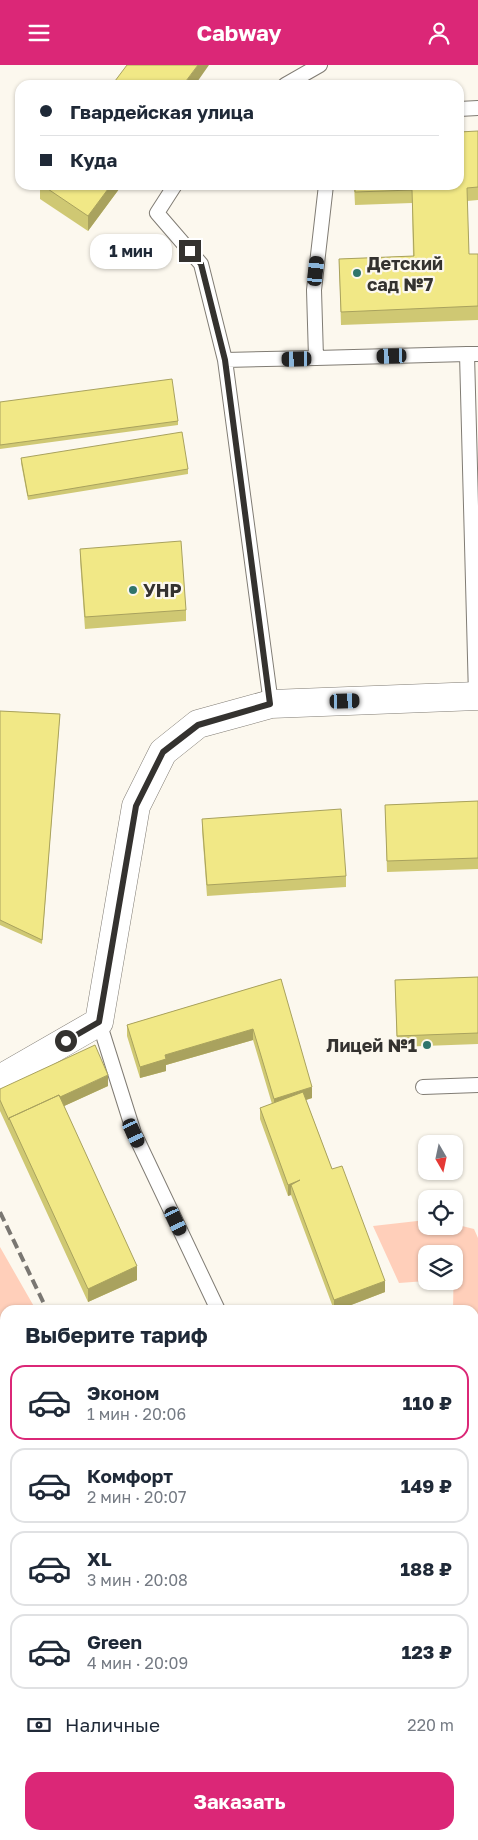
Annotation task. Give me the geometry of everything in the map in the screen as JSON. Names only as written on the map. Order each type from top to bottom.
[{"type":"street","points":[[0,1079],[99,1022],[136,806],[163,752],[198,725],[270,704],[477,696]]},
{"type":"lane","points":[[294,80],[320,65]]},
{"type":"lane","points":[[464,109],[478,109]]},
{"type":"lane","points":[[172,190],[157,213],[201,264],[225,360],[270,704]]},
{"type":"lane","points":[[316,358],[314,290],[325,190]]},
{"type":"lane","points":[[225,360],[473,354],[477,696]]},
{"type":"lane","points":[[99,1022],[134,1133],[216,1305]]},
{"type":"lane","points":[[424,1087],[478,1085]]},
{"type":"shaded area","points":[[418,1221],[418,1235],[463,1235],[463,1226],[474,1229],[478,1238],[478,1305],[453,1305],[453,1290],[463,1290],[463,1245],[418,1245],[418,1282],[399,1283],[373,1226]]},
{"type":"shaded area","points":[[0,1247],[33,1305],[0,1305]]},
{"type":"building","points":[[127,65],[198,65],[187,80],[116,80]]},
{"type":"building","points":[[478,131],[478,187],[467,188],[469,254],[478,254],[478,306],[341,312],[339,259],[414,256],[412,190],[464,190],[464,132]]},
{"type":"building","points":[[49,190],[107,190],[88,216]]},
{"type":"building","points":[[355,190],[412,190],[355,192]]},
{"type":"building","points":[[172,379],[178,421],[0,445],[0,402]]},
{"type":"building","points":[[182,432],[188,469],[28,496],[21,458]]},
{"type":"building","name":"УНР","points":[[181,541],[186,610],[85,617],[80,549]]},
{"type":"building","points":[[0,711],[60,714],[42,940],[0,920]]},
{"type":"building","points":[[478,801],[478,858],[387,861],[385,805]]},
{"type":"building","points":[[341,809],[346,876],[207,885],[202,819]]},
{"type":"building","points":[[478,977],[478,1033],[397,1036],[395,980]]},
{"type":"building","points":[[281,979],[312,1087],[274,1099],[253,1029],[165,1055],[166,1059],[140,1067],[127,1025]]},
{"type":"building","points":[[95,1045],[108,1075],[60,1097],[59,1095],[9,1118],[9,1120],[0,1100],[0,1089]]},
{"type":"building","points":[[303,1092],[332,1169],[342,1166],[385,1281],[334,1300],[291,1185],[300,1180],[288,1185],[260,1108]]},
{"type":"building","points":[[59,1095],[137,1266],[88,1289],[9,1118]]},
{"type":"railway","points":[[0,1212],[45,1305]]},
{"type":"place","name":"Детский сад №7","points":[[357,273]]},
{"type":"place","name":"УНР","points":[[133,590]]},
{"type":"place","name":"Лицей №1","points":[[427,1045]]},
{"type":"route","points":[[66,1041],[99,1022],[136,806],[163,752],[198,725],[270,704],[225,360],[201,264],[190,251]]}]
